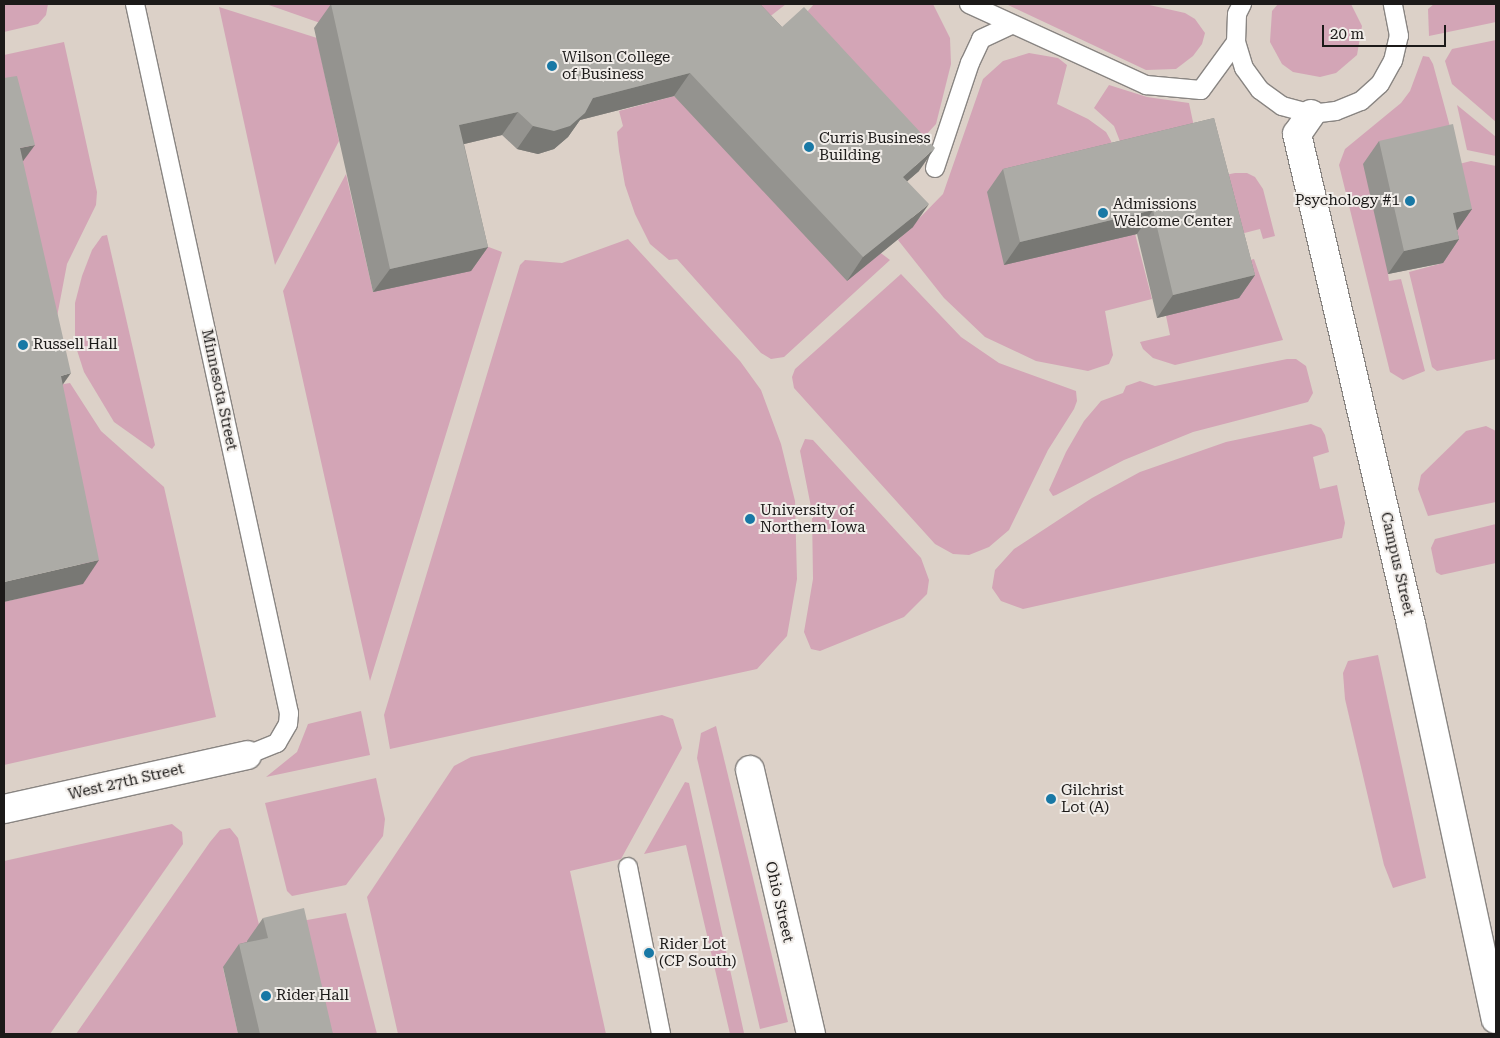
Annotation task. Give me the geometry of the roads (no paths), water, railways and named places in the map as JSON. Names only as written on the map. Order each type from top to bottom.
[{"type":"street","name":"Campus Street","points":[[1311,114],[1297,134],[1411,624],[1496,1019]]},
{"type":"street","name":"West 27th Street","points":[[4,809],[247,755]]},
{"type":"street","name":"Ohio Street","points":[[750,770],[811,1034]]},
{"type":"lane","name":"Minnesota Street","points":[[135,4],[289,713],[288,724],[277,743],[247,755]]},
{"type":"lane","points":[[969,4],[1011,25],[1146,84],[1200,90],[1236,42]]},
{"type":"lane","points":[[1242,4],[1237,14],[1236,42],[1244,68],[1260,90],[1282,106],[1311,114],[1336,111],[1361,101],[1380,84],[1393,61],[1399,36],[1393,4]]},
{"type":"lane","points":[[935,168],[970,63],[981,39],[1011,25]]},
{"type":"lane","points":[[628,867],[661,1034]]},
{"type":"place","name":"Wilson College of Business","points":[[552,66]]},
{"type":"place","name":"Curris Business Building","points":[[809,147]]},
{"type":"place","name":"Psychology #1","points":[[1410,201]]},
{"type":"place","name":"Admissions Welcome Center","points":[[1103,213]]},
{"type":"place","name":"Russell Hall","points":[[23,345]]},
{"type":"place","name":"University of Northern Iowa","points":[[750,519]]},
{"type":"place","name":"Gilchrist Lot (A)","points":[[1051,799]]},
{"type":"place","name":"Rider Lot (CP South)","points":[[649,953]]},
{"type":"place","name":"Rider Hall","points":[[266,996]]}]
